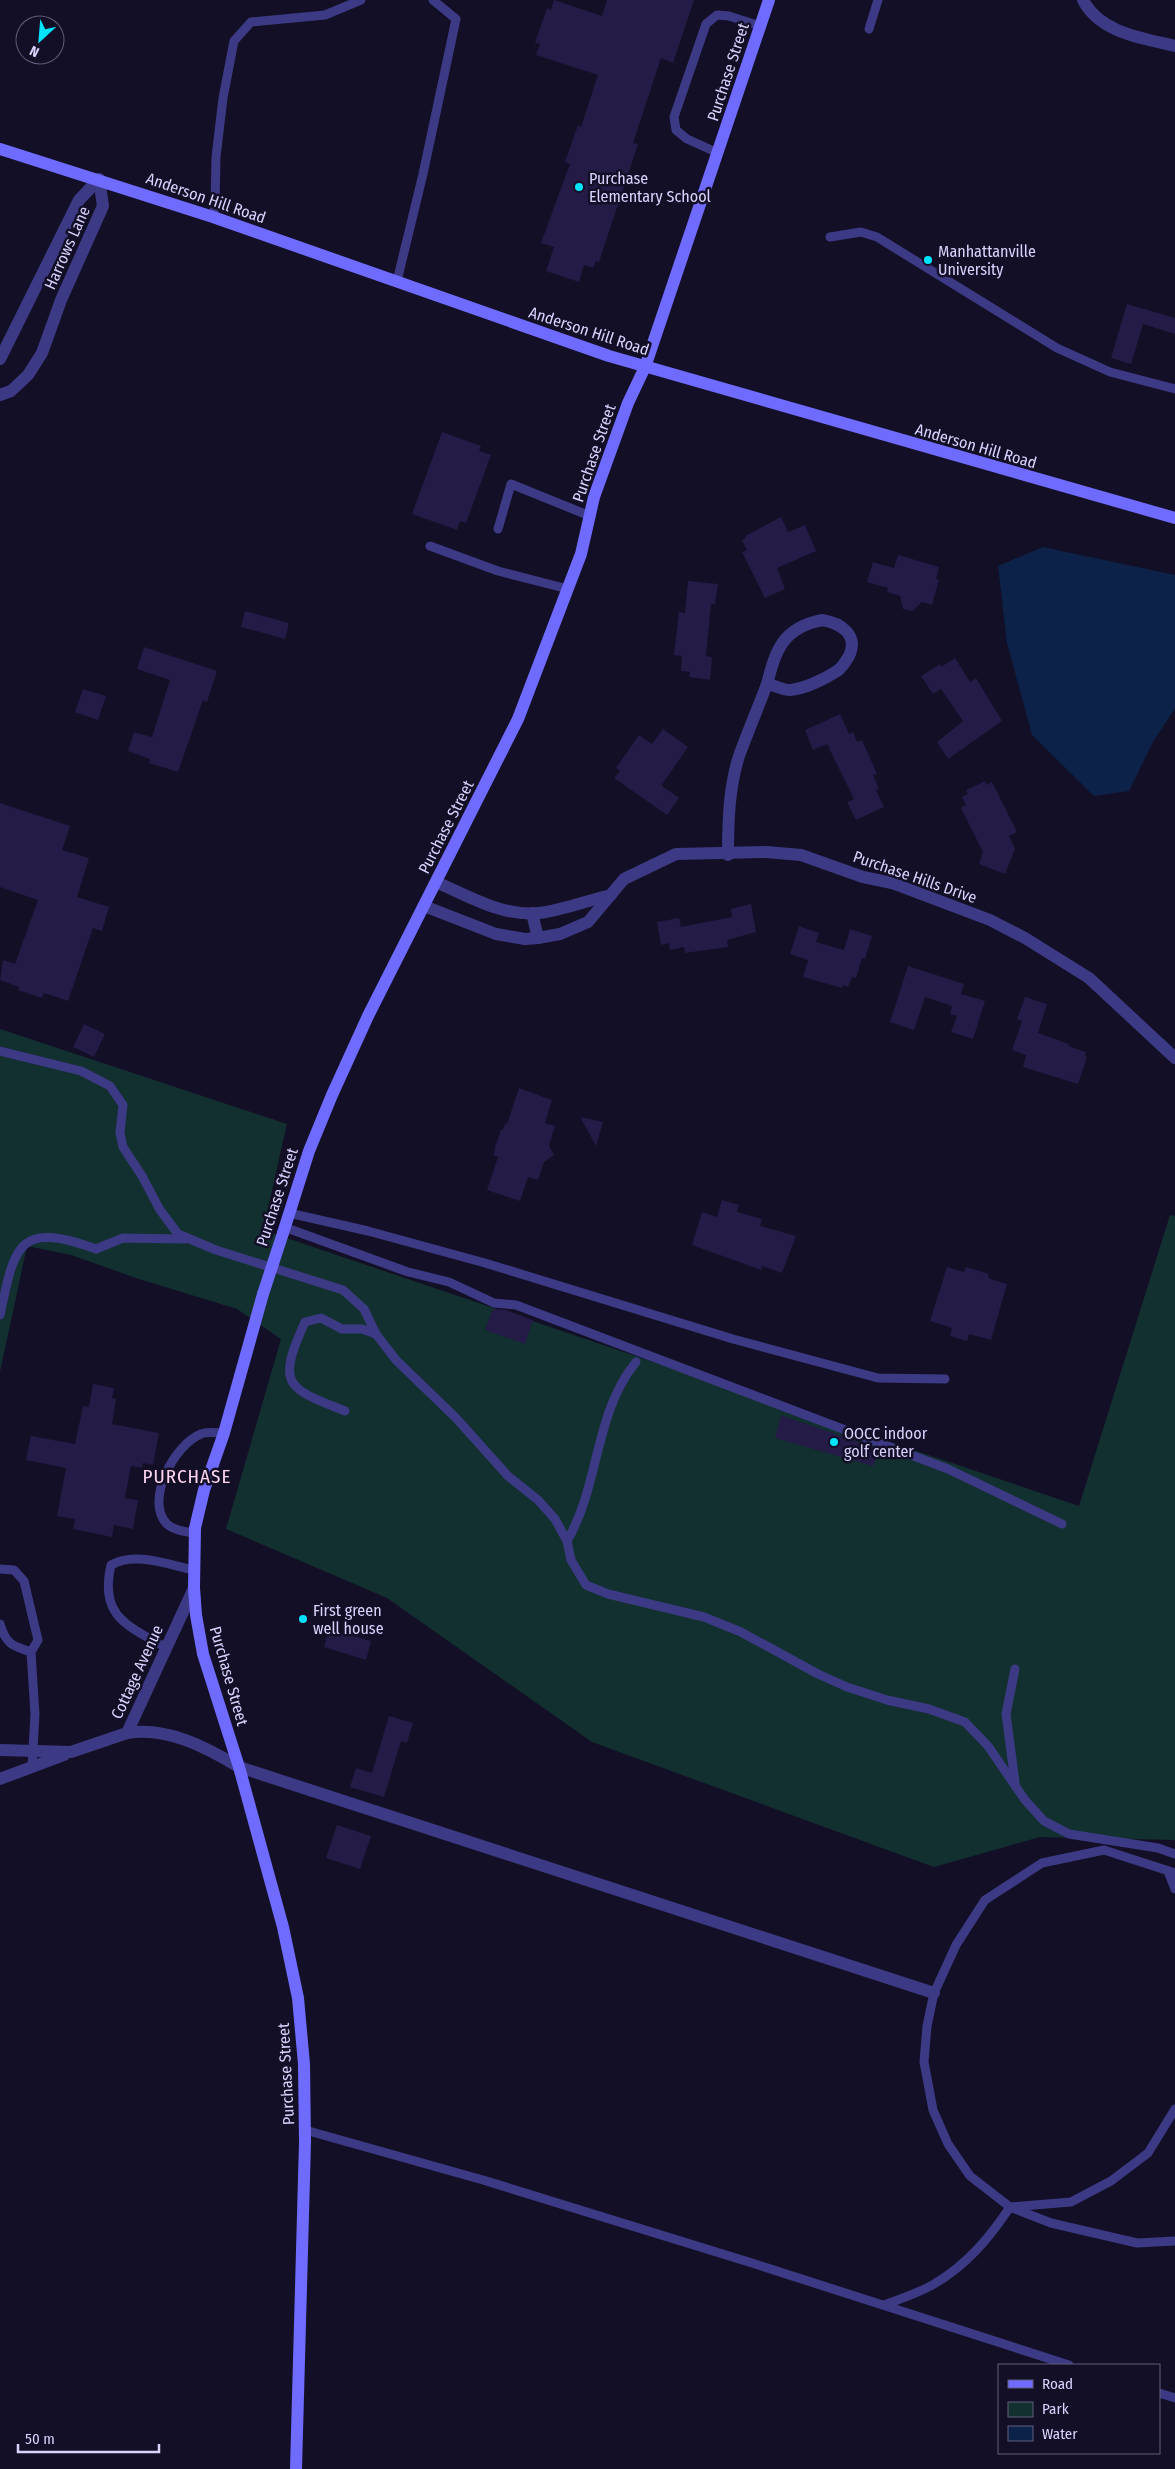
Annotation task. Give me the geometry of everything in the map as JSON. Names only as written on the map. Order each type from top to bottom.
[{"type":"main road","name":"Purchase Street","points":[[296,2469],[305,2130],[304,2064],[298,1998],[283,1927],[239,1767],[203,1654],[196,1615],[194,1588],[195,1533],[204,1490],[224,1433],[263,1294],[309,1151],[332,1094],[368,1016],[518,719],[581,554],[590,516],[628,403],[645,367],[769,0]]},
{"type":"main road","name":"Anderson Hill Road","points":[[0,149],[99,179],[213,217],[645,367],[1175,518]]},
{"type":"street","points":[[1083,0],[1089,12],[1104,23],[1123,32],[1175,46]]},
{"type":"street","name":"Harrows Lane","points":[[0,359],[79,200],[99,179]]},
{"type":"street","name":"Harrows Lane","points":[[0,395],[12,391],[28,375],[42,353],[61,300],[103,206],[99,179]]},
{"type":"street","points":[[728,854],[728,828],[732,791],[739,756],[767,684],[777,647],[793,632],[810,622],[822,620],[834,622],[846,630],[851,637],[852,649],[838,670],[810,684],[789,690],[767,684]]},
{"type":"street","name":"Purchase Hills Drive","points":[[424,906],[496,934],[525,939],[538,938],[560,934],[588,922],[624,879],[676,854],[766,852],[801,855],[863,877],[892,883],[990,920],[1057,956],[1089,978],[1175,1058]]},
{"type":"street","points":[[436,882],[506,910],[532,913],[541,913],[611,895]]},
{"type":"street","points":[[532,913],[538,938]]},
{"type":"street","name":"Cottage Avenue","points":[[0,1750],[71,1752],[127,1733],[194,1588]]},
{"type":"street","points":[[127,1733],[144,1730],[169,1734],[214,1752],[239,1767],[934,1992]]},
{"type":"street","points":[[0,1778],[71,1752]]},
{"type":"lane","points":[[213,217],[216,158],[223,98],[234,40],[251,22],[325,15],[361,0]]},
{"type":"lane","points":[[397,281],[456,19],[433,0]]},
{"type":"lane","points":[[869,29],[878,0]]},
{"type":"lane","points":[[718,153],[687,140],[676,130],[674,117],[706,24],[717,15],[729,16],[760,26]]},
{"type":"lane","points":[[830,237],[861,232],[877,237],[1057,348],[1110,372],[1175,389]]},
{"type":"lane","points":[[498,529],[510,484],[590,516]]},
{"type":"lane","points":[[430,546],[498,571],[568,588]]},
{"type":"lane","points":[[0,1051],[81,1071],[110,1086],[123,1105],[120,1133],[122,1147],[178,1234],[216,1250],[343,1290],[364,1309],[376,1334],[396,1360],[456,1418],[508,1476],[538,1500],[555,1519],[567,1540],[571,1560],[586,1585],[608,1594],[704,1618],[741,1632],[846,1687],[887,1700],[929,1709],[965,1722],[988,1746],[1025,1800],[1044,1821],[1069,1834],[1158,1848],[1175,1854]]},
{"type":"lane","points":[[290,1213],[368,1231],[485,1263],[732,1339],[878,1378],[945,1379]]},
{"type":"lane","points":[[284,1230],[408,1272],[449,1282],[494,1303],[516,1305],[938,1465],[1062,1524]]},
{"type":"lane","points":[[0,1315],[9,1272],[20,1248],[38,1237],[66,1238],[96,1248],[124,1238],[192,1240]]},
{"type":"lane","points":[[345,1411],[311,1398],[294,1387],[288,1368],[296,1342],[305,1322],[321,1318],[342,1329],[362,1328],[376,1334]]},
{"type":"lane","points":[[567,1540],[578,1523],[612,1399],[624,1376],[636,1362]]},
{"type":"lane","points":[[195,1533],[180,1531],[166,1523],[160,1509],[161,1484],[172,1460],[185,1442],[202,1433],[224,1433]]},
{"type":"lane","points":[[166,1648],[126,1624],[109,1605],[107,1582],[111,1565],[120,1560],[146,1560],[194,1570]]},
{"type":"lane","points":[[0,1569],[14,1570],[24,1581],[38,1640],[31,1652],[35,1714],[32,1766]]},
{"type":"lane","points":[[0,1624],[5,1639],[14,1646],[31,1652]]},
{"type":"lane","points":[[1016,1669],[1006,1714],[1016,1786]]},
{"type":"lane","points":[[1175,1889],[1172,1872],[1104,1850],[1042,1863],[985,1900],[956,1945],[934,1992],[927,2026],[924,2062],[933,2110],[948,2144],[970,2176],[1010,2207],[1051,2223],[1137,2243],[1175,2242]]},
{"type":"lane","points":[[1010,2207],[1071,2202],[1111,2181],[1148,2153],[1175,2109]]},
{"type":"lane","points":[[305,2130],[474,2178],[1066,2364]]},
{"type":"lane","points":[[884,2306],[934,2284],[959,2267],[992,2235],[1010,2207]]},
{"type":"lane","points":[[1160,2393],[1175,2398]]},
{"type":"green space","points":[[0,1029],[287,1124],[263,1230],[1079,1506],[1170,1215],[1175,1216],[1175,1840],[1040,1837],[934,1867],[592,1742],[387,1598],[226,1529],[281,1339],[237,1309],[136,1278],[71,1255],[27,1246],[0,1372]]},
{"type":"water","points":[[1043,547],[1175,575],[1175,708],[1153,742],[1129,791],[1094,796],[1032,735],[1007,643],[998,566]]},
{"type":"building","points":[[554,0],[602,16],[607,0],[694,0],[673,63],[661,58],[633,143],[638,144],[599,262],[596,261],[593,268],[584,265],[579,282],[546,271],[554,247],[541,243],[570,164],[565,162],[578,125],[581,127],[598,75],[536,55],[540,44],[535,43],[547,8],[551,10]]},
{"type":"building","points":[[1127,304],[1175,318],[1175,334],[1143,324],[1131,364],[1111,358]]},
{"type":"building","points":[[442,432],[481,446],[479,451],[491,455],[466,523],[460,521],[457,530],[412,514]]},
{"type":"building","points":[[781,517],[788,532],[805,525],[816,551],[777,568],[785,589],[765,598],[742,552],[747,550],[742,540],[746,538],[745,536]]},
{"type":"building","points":[[898,555],[939,567],[936,579],[939,580],[932,605],[922,602],[912,611],[903,609],[900,596],[887,592],[888,588],[867,582],[873,562],[894,568]]},
{"type":"building","points":[[688,581],[718,584],[715,604],[711,604],[706,656],[712,657],[710,680],[689,677],[690,672],[681,671],[682,656],[674,655],[679,612],[685,613]]},
{"type":"building","points":[[245,611],[289,623],[285,639],[241,627]]},
{"type":"building","points":[[144,647],[217,671],[207,702],[203,700],[178,772],[149,763],[150,759],[128,751],[134,732],[152,737],[170,680],[137,669]]},
{"type":"building","points":[[955,658],[970,682],[976,678],[1002,721],[948,759],[937,742],[963,721],[941,689],[933,694],[921,676],[940,664],[941,667]]},
{"type":"building","points":[[83,689],[106,696],[98,720],[75,712]]},
{"type":"building","points":[[840,714],[849,734],[853,732],[857,742],[862,740],[877,774],[873,775],[879,789],[876,790],[884,807],[856,820],[847,802],[854,799],[827,744],[813,750],[805,730]]},
{"type":"building","points":[[663,729],[688,747],[662,786],[679,798],[667,815],[614,778],[620,771],[616,768],[639,735],[652,744]]},
{"type":"building","points":[[985,781],[986,785],[992,782],[1017,832],[1009,836],[1015,849],[1005,874],[979,864],[983,852],[961,808],[966,805],[962,797],[968,794],[966,790]]},
{"type":"building","points":[[0,803],[70,826],[62,850],[89,858],[77,897],[109,907],[102,931],[93,928],[68,1001],[44,993],[42,998],[18,990],[19,987],[0,980],[3,960],[15,964],[38,900],[0,887]]},
{"type":"building","points":[[751,904],[756,932],[727,940],[728,947],[685,953],[684,947],[670,950],[669,943],[661,945],[657,922],[679,918],[681,927],[732,917],[731,909]]},
{"type":"building","points":[[799,926],[819,933],[816,942],[844,950],[850,929],[872,936],[865,959],[862,958],[856,978],[852,977],[848,987],[843,985],[842,988],[803,977],[808,960],[790,954]]},
{"type":"building","points":[[908,966],[964,984],[961,994],[985,1001],[973,1039],[951,1032],[957,1016],[950,1014],[952,1006],[925,997],[914,1030],[890,1022]]},
{"type":"building","points":[[1025,997],[1047,1004],[1038,1033],[1086,1052],[1085,1056],[1087,1057],[1078,1084],[1023,1067],[1026,1055],[1012,1050],[1022,1021],[1017,1019]]},
{"type":"building","points":[[84,1024],[105,1034],[94,1057],[73,1047]]},
{"type":"building","points":[[519,1088],[552,1100],[545,1123],[555,1126],[549,1146],[554,1155],[544,1162],[538,1180],[528,1177],[520,1201],[487,1190],[498,1157],[494,1156],[495,1147],[501,1130],[503,1130],[505,1123],[507,1124]]},
{"type":"building","points":[[580,1117],[603,1122],[596,1146]]},
{"type":"building","points":[[722,1200],[739,1205],[737,1212],[762,1219],[760,1226],[796,1236],[782,1273],[762,1266],[761,1270],[692,1245],[702,1212],[717,1217]]},
{"type":"building","points":[[947,1267],[964,1272],[966,1267],[989,1274],[988,1278],[1007,1284],[991,1340],[969,1334],[967,1341],[950,1336],[952,1328],[930,1321]]},
{"type":"building","points":[[493,1309],[506,1310],[533,1320],[525,1344],[485,1330]]},
{"type":"building","points":[[93,1384],[114,1388],[112,1398],[116,1399],[112,1424],[159,1433],[153,1465],[143,1463],[142,1468],[131,1466],[125,1498],[138,1500],[133,1529],[114,1525],[112,1537],[73,1529],[75,1519],[57,1516],[66,1468],[26,1460],[31,1436],[75,1444],[83,1406],[89,1407]]},
{"type":"building","name":"OOCC indoor golf center","points":[[781,1415],[878,1449],[873,1466],[775,1438]]},
{"type":"building","points":[[336,1631],[371,1641],[366,1660],[324,1647],[328,1632],[335,1634]]},
{"type":"building","points":[[389,1716],[413,1723],[407,1743],[401,1741],[384,1797],[350,1787],[356,1768],[372,1773]]},
{"type":"building","points":[[337,1825],[371,1836],[360,1869],[326,1858]]},
{"type":"place","name":"Purchase Elementary School","points":[[579,187]]},
{"type":"place","name":"Manhattanville University","points":[[928,260]]},
{"type":"place","name":"OOCC indoor golf center","points":[[834,1442]]},
{"type":"place","name":"First green well house","points":[[303,1619]]},
{"type":"district","name":"PURCHASE","points":[[187,1476]]}]
